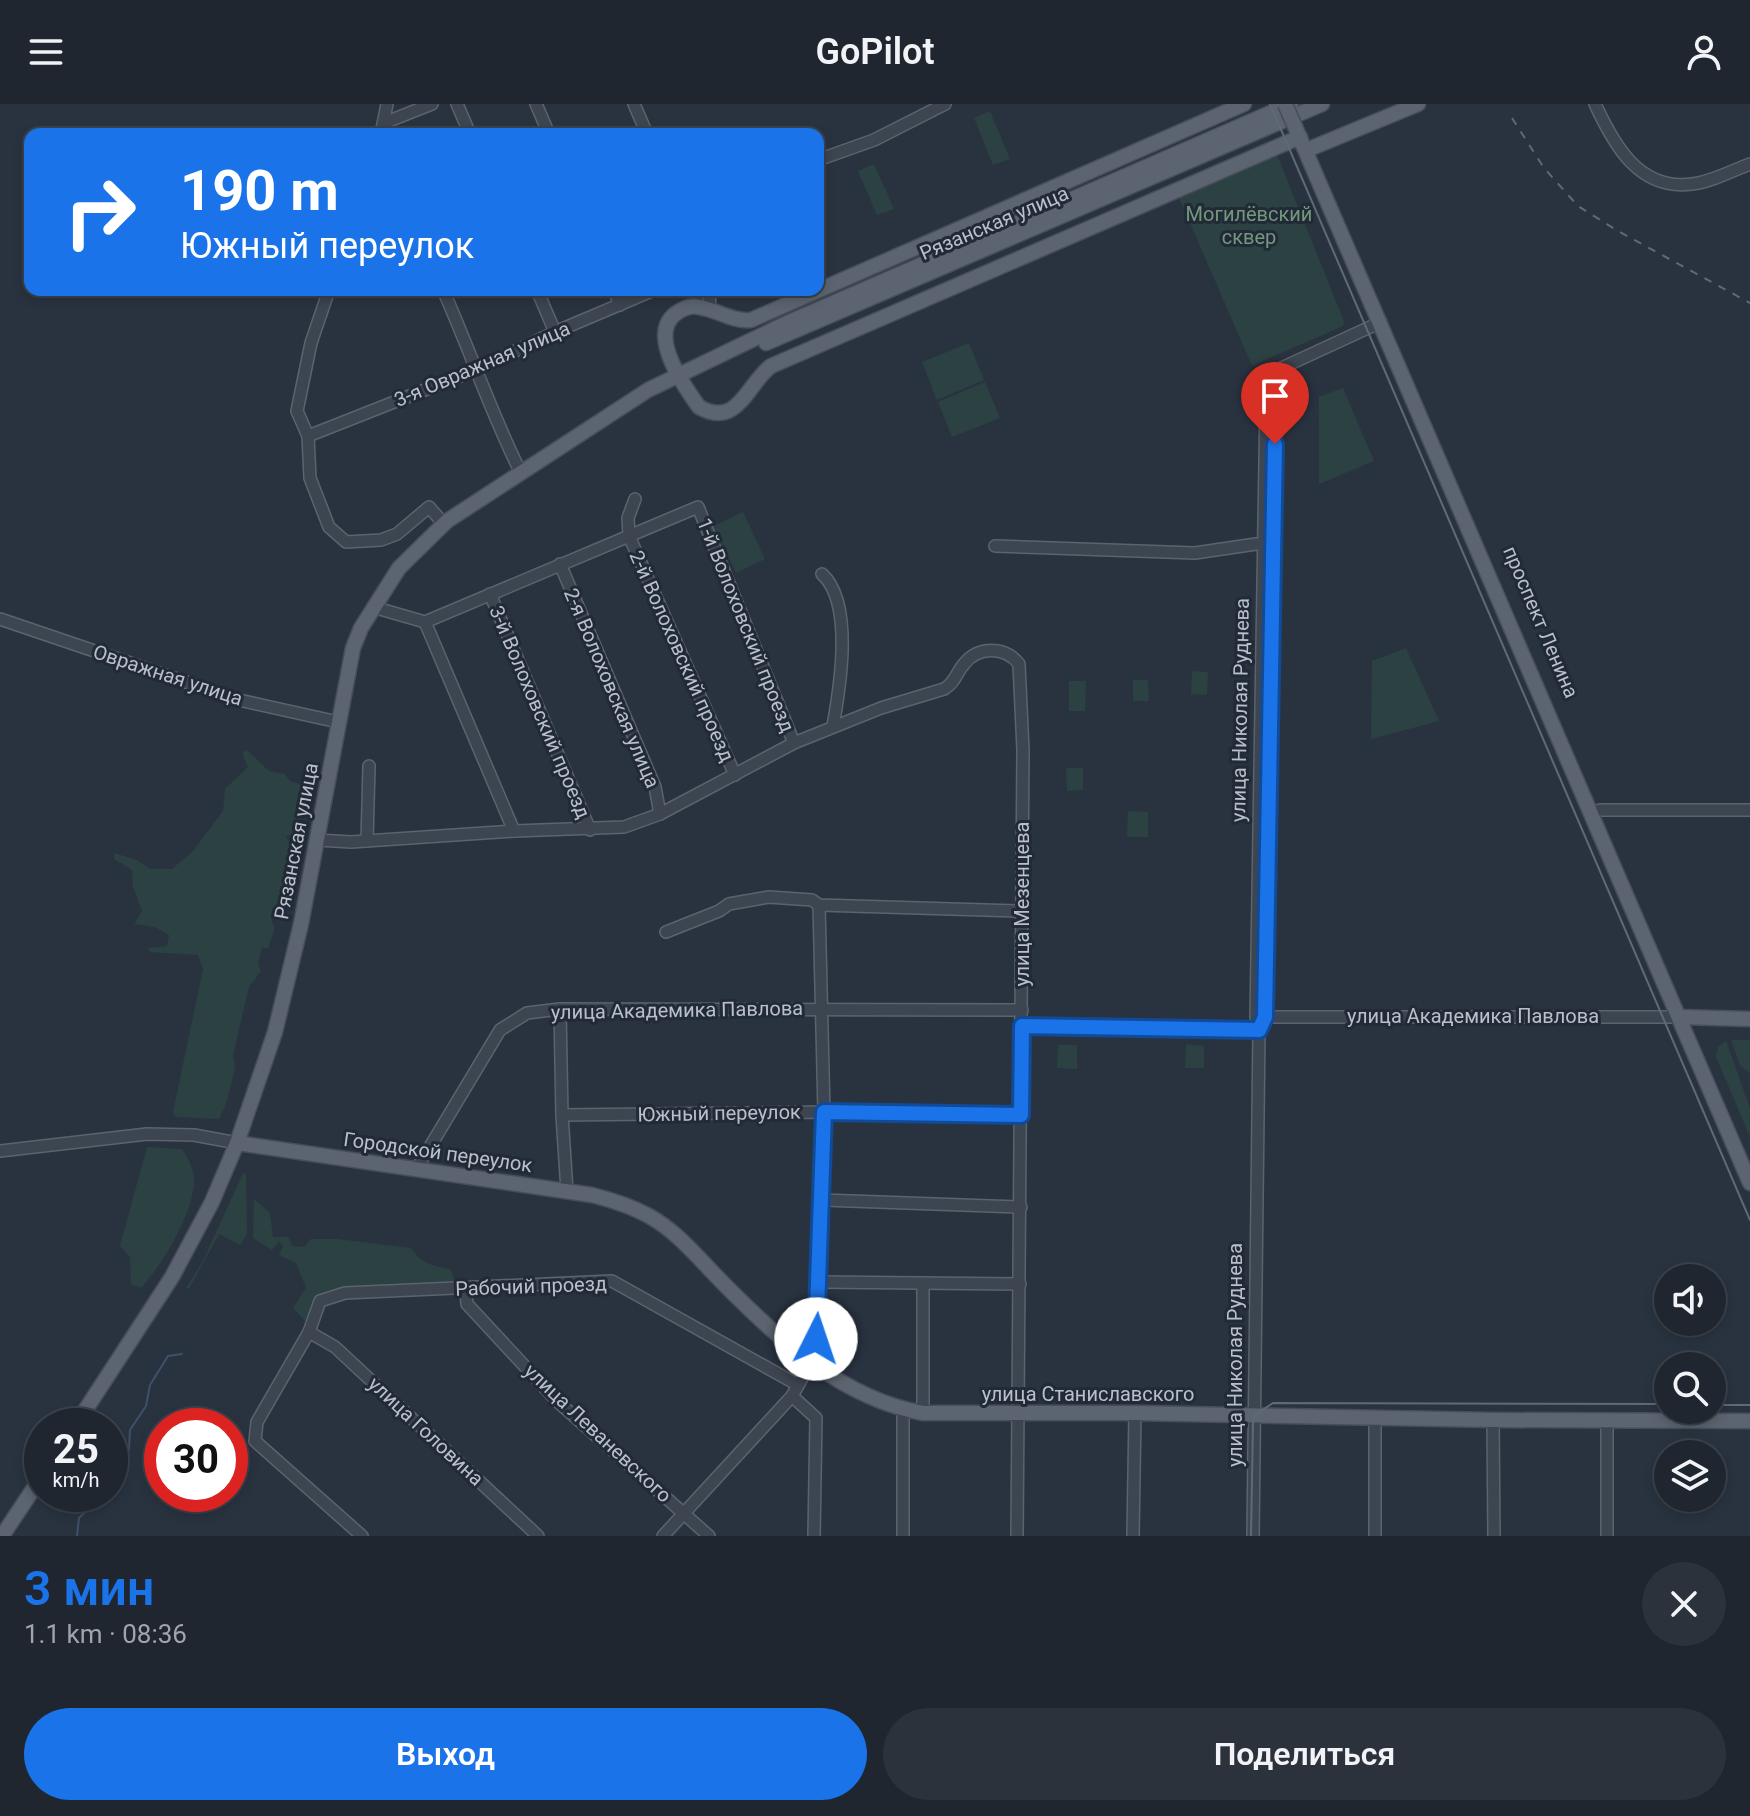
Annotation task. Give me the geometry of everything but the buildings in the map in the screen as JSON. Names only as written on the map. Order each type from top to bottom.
[{"type":"main road","points":[[824,288],[1244,104]]},
{"type":"main road","name":"проспект Ленина","points":[[1291,104],[1600,810],[1750,1183]]},
{"type":"main road","name":"Рязанская улица","points":[[87,1408],[172,1277],[212,1202],[237,1143],[280,1012],[318,840],[353,648],[373,607],[399,568],[444,524],[520,471],[648,390],[787,323],[1291,104]]},
{"type":"main road","name":"Рязанская улица","points":[[679,374],[741,354],[1322,104]]},
{"type":"main road","points":[[1314,147],[1418,104]]},
{"type":"main road","points":[[787,323],[741,321],[688,306],[670,319],[664,328],[667,349],[699,407],[709,413],[727,412],[744,399],[760,374],[771,366],[1300,130]]},
{"type":"main road","name":"проспект Ленина","points":[[1300,130],[1314,147],[1385,321],[1685,1017],[1704,1048],[1749,1154]]},
{"type":"main road","points":[[751,320],[806,296]]},
{"type":"main road","points":[[1685,1017],[1750,1019]]},
{"type":"main road","name":"Городской переулок","points":[[237,1143],[567,1191],[627,1205],[651,1216],[677,1236],[750,1311],[811,1362]]},
{"type":"main road","name":"улица Станиславского","points":[[811,1362],[873,1400],[923,1413],[1750,1421]]},
{"type":"main road","points":[[2,1536],[24,1503]]},
{"type":"street","points":[[382,128],[387,104]]},
{"type":"street","points":[[382,128],[432,104]]},
{"type":"street","points":[[457,104],[467,128]]},
{"type":"street","points":[[536,104],[546,128]]},
{"type":"street","points":[[634,104],[644,128]]},
{"type":"street","points":[[824,158],[874,140],[945,104]]},
{"type":"street","points":[[1595,104],[1622,153],[1635,168],[1658,181],[1691,185],[1750,164]]},
{"type":"street","points":[[327,296],[311,343],[297,411],[308,436],[310,478],[329,527],[346,542],[381,540],[397,534],[429,507],[444,524]]},
{"type":"street","points":[[446,296],[478,369],[500,431],[520,471]]},
{"type":"street","points":[[540,296],[555,332]]},
{"type":"street","points":[[616,296],[620,305]]},
{"type":"street","name":"3-я Овражная улица","points":[[308,436],[478,369],[640,296]]},
{"type":"street","points":[[709,296],[710,311]]},
{"type":"street","name":"улица Николая Руднева","points":[[1253,1536],[1259,1030],[1256,1017],[1257,850],[1272,391],[1277,370],[1385,321]]},
{"type":"street","points":[[373,607],[399,617],[425,622],[629,536],[628,518],[635,499]]},
{"type":"street","name":"1-й Волоховский проезд","points":[[629,536],[698,507],[794,743]]},
{"type":"street","name":"2-й Волоховский проезд","points":[[629,536],[735,775]]},
{"type":"street","points":[[995,546],[1195,553],[1268,544]]},
{"type":"street","name":"улица Николая Руднева","points":[[1259,1030],[1265,1017],[1268,544]]},
{"type":"street","name":"2-я Волоховская улица","points":[[560,564],[655,787],[660,814]]},
{"type":"street","points":[[318,840],[351,842],[624,827],[660,814],[794,743],[833,726],[843,664],[841,618],[830,581],[822,574]]},
{"type":"street","name":"3-й Волоховский проезд","points":[[490,594],[590,830]]},
{"type":"street","name":"Овражная улица","points":[[0,619],[239,700],[338,722]]},
{"type":"street","points":[[425,622],[514,831]]},
{"type":"street","name":"улица Мезенцева","points":[[833,726],[944,689],[950,686],[971,657],[987,650],[1004,651],[1019,664],[1023,750],[1017,1536]]},
{"type":"street","points":[[367,841],[369,766]]},
{"type":"street","points":[[1600,810],[1750,810]]},
{"type":"street","points":[[666,932],[729,904],[769,897],[812,900],[819,905],[1022,911]]},
{"type":"street","points":[[663,1536],[795,1391],[811,1362],[816,1339],[823,1200],[819,905]]},
{"type":"street","points":[[560,1009],[567,1191]]},
{"type":"street","name":"улица Академика Павлова","points":[[416,1170],[500,1030],[527,1013],[560,1009],[1022,1010]]},
{"type":"street","name":"улица Академика Павлова","points":[[1265,1017],[1685,1017]]},
{"type":"street","points":[[1022,1026],[1259,1030]]},
{"type":"street","name":"Южный переулок","points":[[562,1115],[824,1112],[1021,1115]]},
{"type":"street","name":"Городской переулок","points":[[0,1151],[147,1134],[194,1135],[237,1143]]},
{"type":"street","points":[[823,1200],[1021,1207]]},
{"type":"street","name":"Рабочий проезд","points":[[309,1332],[320,1301],[345,1293],[612,1281],[795,1391]]},
{"type":"street","points":[[820,1282],[1020,1284]]},
{"type":"street","points":[[923,1283],[923,1413]]},
{"type":"street","name":"улица Леваневского","points":[[466,1289],[467,1304],[557,1401],[709,1536]]},
{"type":"street","points":[[309,1332],[257,1422],[255,1441],[362,1536]]},
{"type":"street","name":"улица Головина","points":[[309,1332],[335,1347],[538,1536]]},
{"type":"street","points":[[795,1391],[816,1418],[814,1536]]},
{"type":"street","points":[[903,1409],[903,1536]]},
{"type":"street","points":[[1133,1536],[1135,1413]]},
{"type":"street","points":[[1375,1418],[1375,1536]]},
{"type":"street","points":[[1493,1420],[1494,1536]]},
{"type":"street","points":[[1607,1421],[1607,1536]]},
{"type":"green space","points":[[990,111],[1010,159],[993,165],[974,118]]},
{"type":"green space","name":"Могилёвский сквер","points":[[1275,150],[1344,321],[1343,326],[1252,366],[1177,193]]},
{"type":"green space","points":[[874,164],[894,209],[877,215],[858,171]]},
{"type":"green space","points":[[969,343],[984,380],[937,400],[922,362]]},
{"type":"green space","points":[[985,382],[1000,418],[952,437],[938,402]]},
{"type":"green space","points":[[1343,388],[1374,461],[1319,484],[1319,397]]},
{"type":"green space","points":[[743,512],[765,559],[736,573],[714,526]]},
{"type":"green space","points":[[1406,648],[1439,721],[1371,739],[1372,661]]},
{"type":"green space","points":[[1192,671],[1208,672],[1207,695],[1191,694]]},
{"type":"green space","points":[[1133,680],[1148,680],[1149,701],[1133,701]]},
{"type":"green space","points":[[1069,681],[1086,681],[1085,711],[1069,711]]},
{"type":"green space","points":[[247,750],[269,771],[285,774],[290,781],[302,785],[305,792],[297,805],[300,814],[296,834],[286,836],[294,850],[291,871],[271,920],[275,928],[268,948],[262,948],[258,963],[261,971],[249,987],[233,1055],[235,1068],[219,1119],[176,1117],[173,1112],[203,969],[198,955],[150,952],[148,948],[167,946],[169,935],[155,927],[134,924],[142,911],[133,887],[132,870],[114,859],[114,853],[137,860],[150,869],[172,869],[192,852],[223,811],[225,789],[248,767],[242,753]]},
{"type":"green space","points":[[1066,768],[1083,768],[1083,790],[1067,791]]},
{"type":"green space","points":[[1128,811],[1148,812],[1148,837],[1127,837]]},
{"type":"green space","points":[[1731,1040],[1750,1040],[1750,1073],[1740,1065]]},
{"type":"green space","points":[[1726,1041],[1750,1108],[1750,1137],[1716,1057],[1718,1047]]},
{"type":"green space","points":[[1186,1044],[1204,1046],[1204,1068],[1185,1068]]},
{"type":"green space","points":[[1058,1045],[1077,1045],[1077,1069],[1057,1068]]},
{"type":"green space","points":[[147,1147],[182,1149],[194,1179],[189,1206],[176,1237],[141,1288],[131,1284],[130,1257],[120,1246]]},
{"type":"green space","points":[[243,1173],[246,1175],[247,1234],[240,1245],[219,1234],[189,1289],[186,1288],[203,1261]]},
{"type":"green space","points":[[254,1199],[270,1213],[273,1237],[288,1237],[293,1246],[304,1247],[311,1239],[337,1239],[411,1248],[424,1261],[451,1270],[457,1289],[345,1293],[305,1321],[293,1308],[306,1288],[296,1263],[279,1255],[283,1246],[279,1241],[272,1250],[253,1238]]},
{"type":"waterway","points":[[128,1451],[130,1430],[146,1406],[150,1385],[168,1356],[182,1354]]},
{"type":"waterway","points":[[77,1536],[79,1518],[85,1512]]},
{"type":"tram line","points":[[1270,104],[1750,1220]]},
{"type":"tram line","points":[[1251,1536],[1253,1422],[1255,1415],[1273,1403],[1654,1404]]},
{"type":"tram line","points":[[1726,1405],[1750,1405]]},
{"type":"railway","points":[[1512,118],[1544,168],[1578,206],[1750,303]]},
{"type":"route","points":[[816,1339],[824,1112],[1021,1115],[1022,1026],[1259,1030],[1265,1017],[1275,444]]}]
